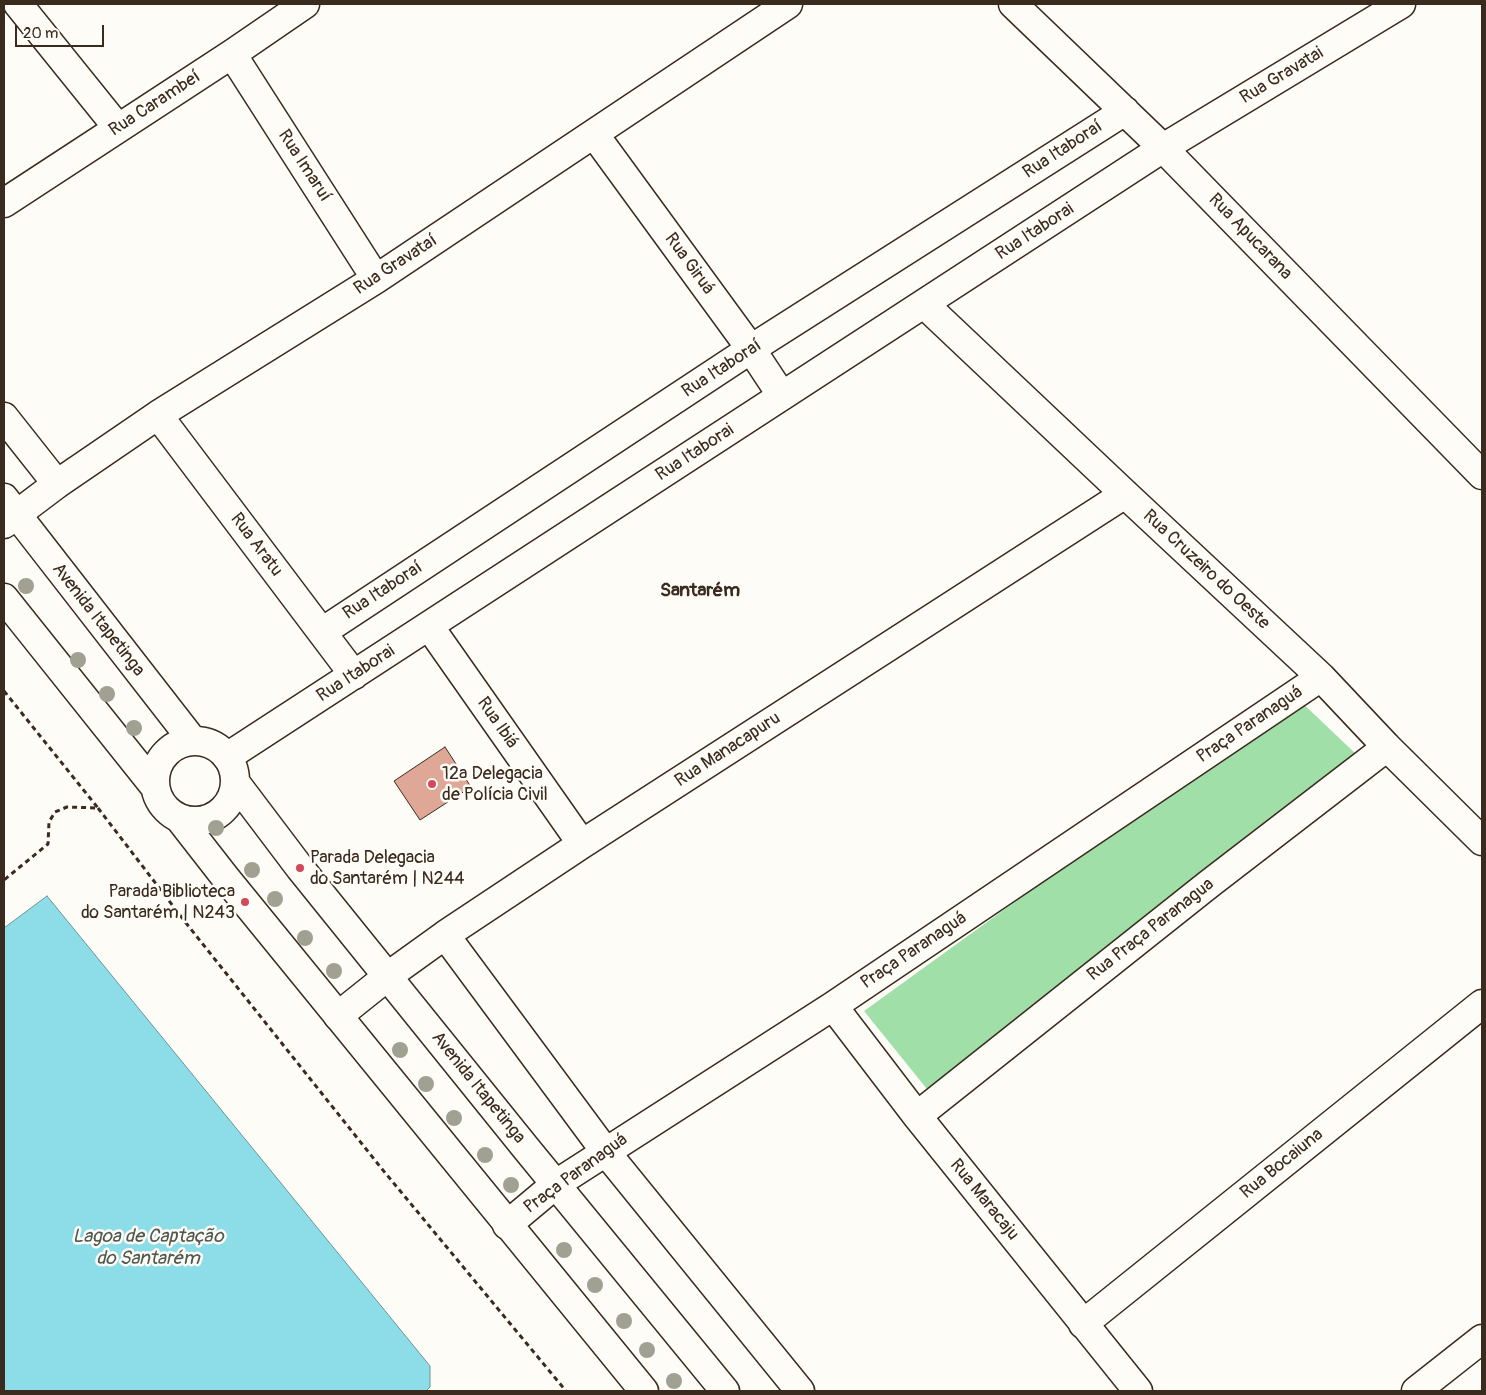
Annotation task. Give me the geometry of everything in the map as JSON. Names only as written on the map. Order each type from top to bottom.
[{"type":"street","points":[[18,4],[118,128]]},
{"type":"street","name":"Rua Carambeí","points":[[4,203],[305,4]]},
{"type":"street","name":"Rua Gravataí","points":[[8,512],[57,484],[158,416],[376,279],[788,4]]},
{"type":"street","name":"Rua Apucarana","points":[[1013,4],[1163,148],[1482,475]]},
{"type":"street","name":"Rua Gravatai","points":[[1163,148],[1401,4]]},
{"type":"street","name":"Rua Imaruí","points":[[232,54],[376,279]]},
{"type":"street","name":"Rua Itaboraí","points":[[322,632],[751,349],[1125,111]]},
{"type":"street","name":"Rua Giruá","points":[[594,134],[751,349],[782,396]]},
{"type":"street","name":"Rua Itaborai","points":[[231,769],[354,675],[1163,148]]},
{"type":"street","name":"Rua Cruzeiro do Oeste","points":[[924,304],[1321,677],[1387,746],[1480,832]]},
{"type":"street","name":"Rua Aratu","points":[[158,416],[354,675]]},
{"type":"street","points":[[4,417],[57,484]]},
{"type":"street","name":"Rua Manacapuru","points":[[338,1016],[388,976],[445,935],[582,844],[1125,494]]},
{"type":"street","name":"Avenida Itapetinga","points":[[8,512],[193,741]]},
{"type":"street","points":[[4,598],[155,787]]},
{"type":"street","name":"Rua Ibiá","points":[[429,626],[582,844]]},
{"type":"street","name":"Praça Paranaguá","points":[[507,1225],[556,1184],[605,1150],[833,1006],[1321,677]]},
{"type":"street","points":[[179,818],[192,821],[205,820],[217,815],[227,806],[233,794],[231,769],[218,748],[206,743],[193,741],[180,744],[168,751],[160,762],[155,774],[155,787],[159,800],[167,810],[179,818],[224,877],[644,1391]]},
{"type":"street","name":"Rua Praça Paranagua","points":[[917,1116],[1201,890],[1387,746]]},
{"type":"street","name":"Avenida Itapetinga","points":[[231,769],[278,841],[725,1391]]},
{"type":"street","points":[[445,935],[605,1150],[800,1391]]},
{"type":"street","name":"Rua Bocaiuna","points":[[1083,1324],[1482,1004]]},
{"type":"street","name":"Rua Maracaju","points":[[833,1006],[917,1116],[1138,1391]]},
{"type":"street","points":[[1416,1391],[1482,1339]]},
{"type":"path","points":[[4,691],[363,1145],[566,1391]]},
{"type":"path","points":[[4,880],[48,844],[49,822],[55,812],[68,807],[98,808]]},
{"type":"green space","points":[[1297,698],[1357,755],[935,1099],[864,1011]]},
{"type":"water","name":"Lagoa de Captação do Santarém","points":[[47,896],[430,1366],[430,1387],[426,1391],[4,1391],[4,928]]},
{"type":"building","name":"12ª Delegacia de Polícia Civil","points":[[445,747],[471,787],[420,820],[394,781]]},
{"type":"place","name":"12ª Delegacia de Polícia Civil","points":[[432,784]]},
{"type":"place","name":"Parada Delegacia do Santarém | N244","points":[[300,868]]},
{"type":"place","name":"Parada Biblioteca do Santarém | N243","points":[[245,902]]},
{"type":"district","name":"Santarém","points":[[700,591]]}]
